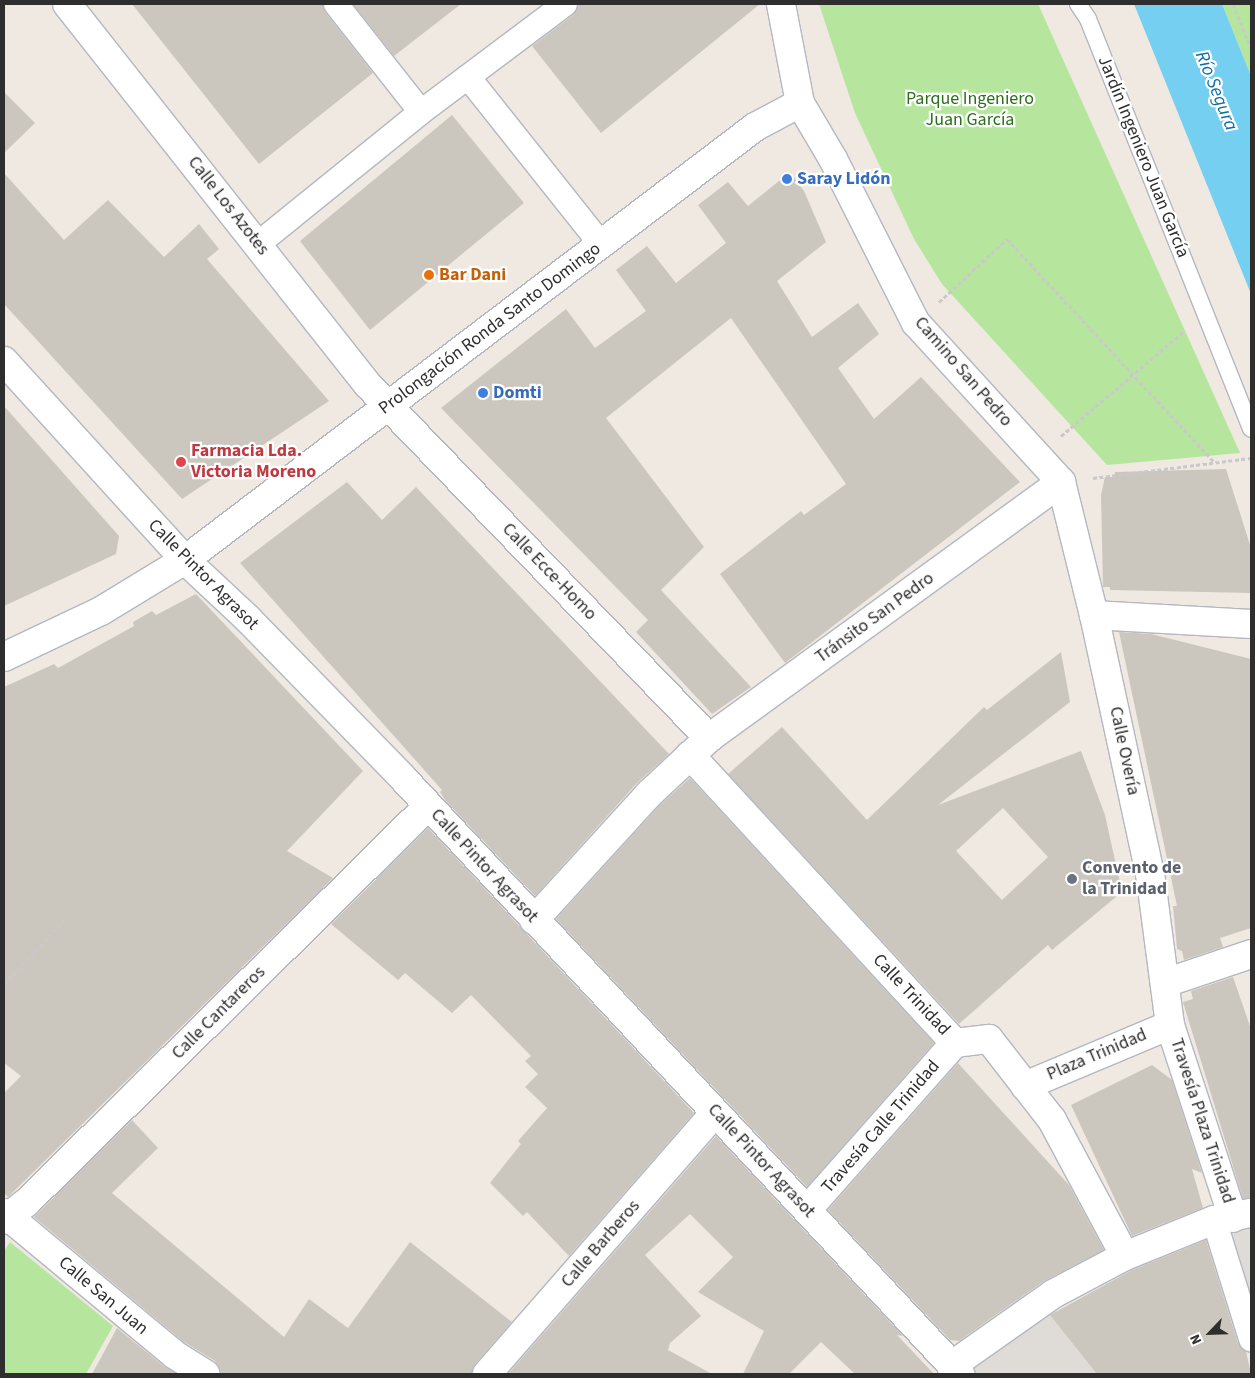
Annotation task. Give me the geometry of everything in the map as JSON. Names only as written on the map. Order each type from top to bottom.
[{"type":"street","name":"Calle Los Azotes","points":[[67,4],[388,407]]},
{"type":"street","points":[[336,4],[421,112]]},
{"type":"street","points":[[258,244],[421,112],[565,4]]},
{"type":"street","name":"Camino San Pedro","points":[[781,4],[800,103],[833,159],[916,323],[1061,482]]},
{"type":"street","points":[[468,76],[601,244]]},
{"type":"street","name":"Prolongación Ronda Santo Domingo","points":[[4,657],[101,611],[185,560],[755,128],[800,103]]},
{"type":"street","name":"Calle Pintor Agrasot","points":[[4,361],[185,560],[248,619],[428,806],[956,1370]]},
{"type":"street","name":"Calle Ecce-Homo","points":[[388,407],[699,746]]},
{"type":"street","name":"Tránsito San Pedro","points":[[534,920],[615,829],[699,746],[1061,482]]},
{"type":"street","name":"Calle Overía","points":[[1061,482],[1094,615],[1150,873],[1170,1025]]},
{"type":"street","points":[[1094,615],[1251,624]]},
{"type":"street","name":"Calle Trinidad","points":[[699,746],[955,1043],[989,1039],[1052,1120],[1125,1256]]},
{"type":"street","name":"Calle Cantareros","points":[[5,1216],[27,1202],[428,806]]},
{"type":"street","points":[[1165,983],[1251,954]]},
{"type":"street","name":"Plaza Trinidad","points":[[1025,1086],[1170,1025]]},
{"type":"street","name":"Travesía Plaza Trinidad","points":[[1170,1025],[1233,1217]]},
{"type":"street","name":"Travesía Calle Trinidad","points":[[807,1210],[955,1043]]},
{"type":"street","name":"Calle Barberos","points":[[487,1374],[715,1113]]},
{"type":"street","name":"Calle San Juan","points":[[5,1216],[175,1355],[206,1374]]},
{"type":"street","points":[[956,1370],[1053,1294],[1125,1256],[1233,1217],[1251,1339]]},
{"type":"lane","name":"Jardín Ingeniero Juan García","points":[[1078,4],[1088,19],[1251,429]]},
{"type":"path","points":[[1233,4],[1251,48]]},
{"type":"path","points":[[916,323],[1007,239],[1214,462]]},
{"type":"path","points":[[1038,456],[1205,312]]},
{"type":"path","points":[[1061,482],[1251,458]]},
{"type":"path","points":[[4,984],[66,919]]},
{"type":"green space","name":"Parque Ingeniero Juan García","points":[[819,4],[1038,4],[1240,453],[1107,465],[942,284],[914,239],[855,113]]},
{"type":"green space","points":[[1222,4],[1251,4],[1251,76]]},
{"type":"green space","points":[[10,1242],[113,1326],[86,1374],[4,1374],[4,1251]]},
{"type":"shaded area","points":[[1251,1213],[1251,1347],[1214,1220]]},
{"type":"shaded area","points":[[1050,1313],[1098,1374],[960,1374],[951,1366]]},
{"type":"water","name":"Río Segura","points":[[1134,4],[1222,4],[1251,76],[1251,294]]},
{"type":"building","points":[[132,4],[323,4],[325,12],[373,73],[259,164]]},
{"type":"building","points":[[353,4],[461,4],[394,56]]},
{"type":"building","points":[[579,4],[760,4],[601,133],[532,46],[573,15]]},
{"type":"building","points":[[4,92],[35,123],[4,153]]},
{"type":"building","points":[[452,115],[524,203],[370,330],[300,241]]},
{"type":"building","points":[[790,172],[804,191],[826,242],[777,281],[812,337],[858,303],[879,334],[838,368],[874,419],[921,377],[1020,482],[785,663],[720,574],[801,511],[804,515],[846,484],[731,318],[606,418],[704,547],[661,590],[751,687],[712,714],[636,632],[648,620],[441,408],[566,309],[595,348],[646,311],[616,270],[647,246],[676,283],[726,243],[698,205],[728,182],[748,206]]},
{"type":"building","points":[[4,173],[64,240],[108,200],[164,257],[199,224],[219,249],[207,259],[329,401],[182,499],[4,304]]},
{"type":"building","points":[[4,406],[119,536],[116,554],[4,606]]},
{"type":"building","points":[[1226,469],[1251,548],[1251,593],[1110,590],[1110,587],[1103,587],[1101,495],[1105,477],[1114,477],[1115,472]]},
{"type":"building","points":[[347,482],[382,520],[416,487],[669,754],[637,783],[535,896],[445,800],[440,792],[442,790],[240,563]]},
{"type":"building","points":[[196,594],[363,771],[287,851],[333,878],[8,1197],[4,1193],[4,1093],[21,1076],[4,1063],[4,687],[54,664],[58,668],[134,626],[133,622],[152,611],[156,615]]},
{"type":"building","points":[[1119,632],[1151,634],[1251,659],[1251,928],[1220,938],[1223,947],[1184,960],[1182,951],[1177,949],[1173,906],[1177,906]]},
{"type":"building","points":[[1061,652],[1070,702],[938,805],[1081,751],[1105,815],[1122,892],[1052,950],[1048,945],[959,1024],[728,774],[782,727],[867,820],[984,707],[987,710]],"holes":[[[1003,808],[1048,857],[1002,900],[956,851]]]},
{"type":"building","points":[[690,778],[934,1043],[807,1187],[556,919],[660,805]]},
{"type":"building","points":[[428,828],[694,1113],[569,1256],[527,1212],[523,1216],[490,1183],[521,1144],[518,1141],[547,1108],[525,1087],[538,1074],[525,1061],[531,1056],[471,995],[452,1013],[405,973],[398,980],[331,924]]},
{"type":"building","points":[[1233,977],[1251,1029],[1251,1198],[1243,1199],[1183,1002],[1193,999],[1191,991]]},
{"type":"building","points":[[958,1063],[1069,1185],[1104,1250],[1044,1281],[959,1341],[950,1340],[828,1210]]},
{"type":"building","points":[[1152,1065],[1172,1080],[1202,1173],[1192,1169],[1203,1208],[1132,1236],[1071,1105]]},
{"type":"building","points":[[132,1120],[158,1148],[112,1193],[284,1337],[309,1299],[348,1328],[410,1242],[512,1322],[475,1364],[472,1374],[222,1374],[215,1361],[184,1342],[34,1217]]},
{"type":"building","points":[[716,1136],[903,1336],[897,1335],[934,1374],[855,1374],[821,1342],[789,1374],[743,1374],[764,1331],[698,1292],[733,1257],[690,1214],[645,1255],[701,1316],[670,1343],[668,1350],[712,1374],[508,1374]]},
{"type":"building","points":[[1206,1240],[1238,1343],[1246,1351],[1251,1374],[1097,1374],[1050,1315],[1132,1270]]},
{"type":"building","points":[[117,1328],[165,1367],[177,1374],[92,1374]]},
{"type":"place","name":"Saray Lidón","points":[[787,179]]},
{"type":"place","name":"Bar Dani","points":[[429,275]]},
{"type":"place","name":"Domti","points":[[483,393]]},
{"type":"place","name":"Farmacia Lda. Victoria Moreno","points":[[181,462]]},
{"type":"place","name":"Convento de la Trinidad","points":[[1072,879]]}]
